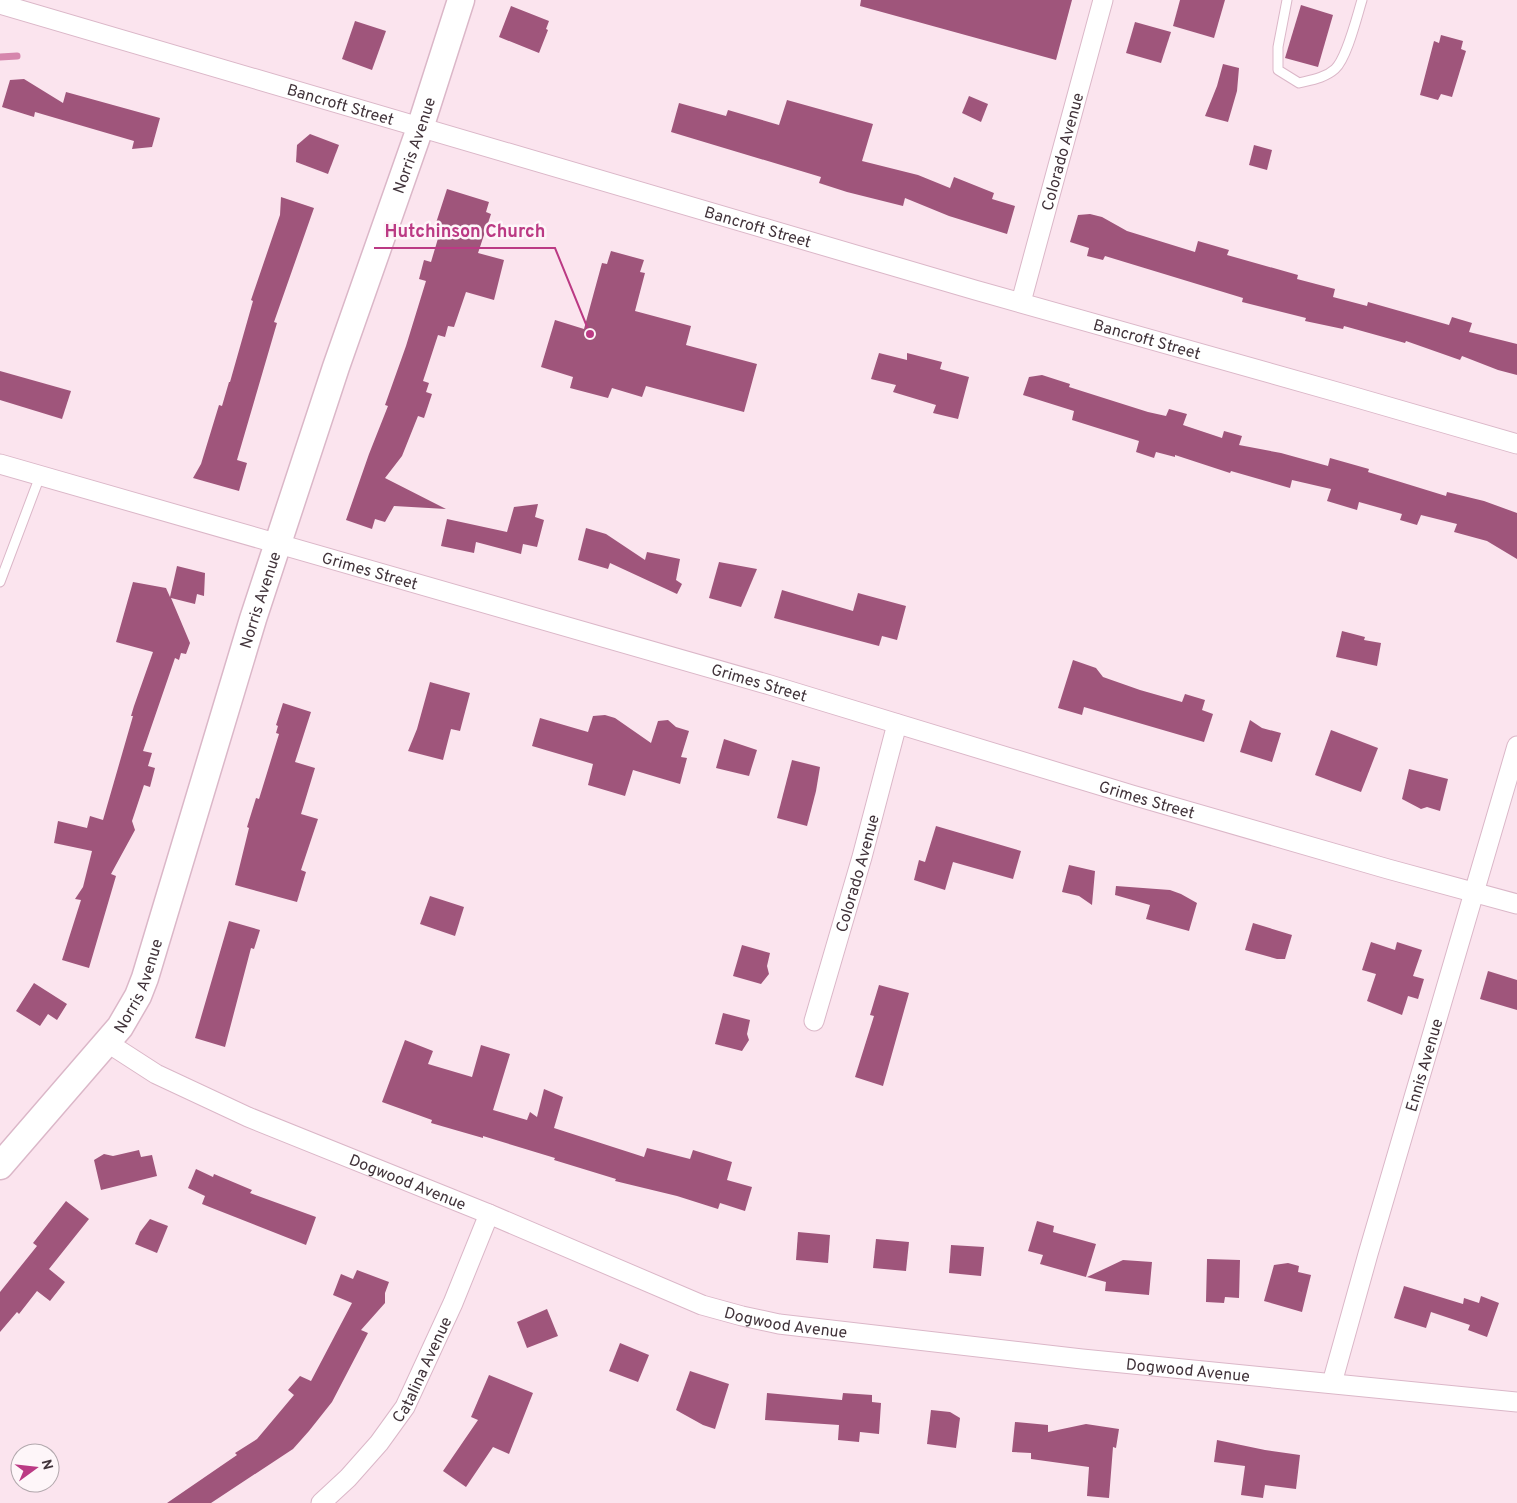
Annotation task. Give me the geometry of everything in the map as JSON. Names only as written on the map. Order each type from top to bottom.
[{"type":"street","name":"Norris Avenue","points":[[0,1166],[122,1025],[138,996],[253,619],[336,367],[420,128],[461,0]]},
{"type":"street","name":"Colorado Avenue","points":[[1021,302],[1103,0]]},
{"type":"street","name":"Bancroft Street","points":[[0,4],[420,128],[1517,444]]},
{"type":"street","name":"Grimes Street","points":[[0,464],[756,681],[1132,795],[1373,865],[1517,904]]},
{"type":"street","name":"Colorado Avenue","points":[[814,1021],[862,857],[897,724]]},
{"type":"street","name":"Ennis Avenue","points":[[1332,1383],[1517,746]]},
{"type":"street","name":"Dogwood Avenue","points":[[108,1042],[156,1074],[248,1117],[489,1214],[702,1305],[742,1316],[780,1324],[1082,1359],[1517,1402]]},
{"type":"street","name":"Catalina Avenue","points":[[321,1503],[348,1478],[379,1444],[405,1407],[453,1303],[489,1214]]},
{"type":"lane","points":[[1287,0],[1278,47],[1278,70],[1299,83],[1319,78],[1336,68],[1348,44],[1362,0]]},
{"type":"lane","points":[[0,582],[40,476]]},
{"type":"building","points":[[861,0],[1072,0],[1056,60],[860,6]]},
{"type":"building","points":[[1180,0],[1225,0],[1214,38],[1173,26]]},
{"type":"building","points":[[1301,5],[1333,15],[1318,67],[1285,58]]},
{"type":"building","points":[[511,6],[549,21],[546,29],[548,30],[539,53],[499,37]]},
{"type":"building","points":[[355,21],[386,31],[372,70],[342,59]]},
{"type":"building","points":[[1135,22],[1171,32],[1161,63],[1126,53]]},
{"type":"building","points":[[1441,35],[1463,41],[1461,49],[1466,51],[1452,97],[1441,94],[1438,100],[1420,95],[1434,41],[1439,43]]},
{"type":"building","points":[[1223,64],[1239,68],[1237,91],[1228,122],[1205,116],[1217,86]]},
{"type":"building","points":[[24,79],[63,103],[66,92],[160,118],[152,147],[132,149],[134,141],[35,112],[34,117],[2,107],[10,80]]},
{"type":"building","points":[[969,96],[988,104],[981,122],[962,113]]},
{"type":"building","points":[[787,100],[873,124],[862,161],[918,175],[950,188],[954,177],[994,193],[992,199],[1015,206],[1007,234],[949,216],[905,198],[903,206],[847,192],[819,183],[821,177],[671,132],[679,103],[726,116],[728,110],[779,125]]},
{"type":"building","points":[[310,134],[339,145],[328,174],[296,162],[297,145]]},
{"type":"building","points":[[1254,145],[1272,150],[1267,170],[1249,165]]},
{"type":"building","points":[[447,189],[489,202],[486,212],[491,214],[478,253],[504,260],[494,300],[466,292],[454,327],[448,326],[445,337],[438,335],[423,381],[429,383],[426,392],[432,394],[424,418],[418,416],[402,456],[385,478],[446,509],[394,506],[385,522],[375,519],[372,529],[346,520],[388,406],[385,405],[426,281],[419,279],[424,260],[431,262],[442,225],[436,223]]},
{"type":"building","points":[[281,197],[314,208],[274,322],[277,323],[237,460],[247,463],[239,491],[193,478],[201,464],[219,405],[222,406],[230,382],[253,301],[251,300],[280,215]]},
{"type":"building","points":[[1090,214],[1102,217],[1127,231],[1195,252],[1198,241],[1229,250],[1227,255],[1298,275],[1297,279],[1335,289],[1333,297],[1367,306],[1368,302],[1449,325],[1452,317],[1472,323],[1469,332],[1517,344],[1517,375],[1462,356],[1460,360],[1406,341],[1405,343],[1344,326],[1343,329],[1305,321],[1306,318],[1242,302],[1243,298],[1105,256],[1103,260],[1087,256],[1089,248],[1070,242],[1078,215]]},
{"type":"building","points":[[611,251],[644,260],[640,272],[645,273],[635,311],[691,326],[686,345],[757,364],[744,412],[646,386],[642,397],[612,388],[608,398],[570,388],[573,377],[541,367],[555,320],[584,329],[602,263],[607,264]]},
{"type":"building","points":[[879,353],[907,360],[907,353],[942,362],[940,369],[969,377],[958,419],[933,413],[936,405],[893,392],[896,385],[871,379]]},
{"type":"building","points":[[0,371],[71,391],[62,419],[0,400]]},
{"type":"building","points":[[1042,375],[1070,384],[1069,387],[1148,412],[1166,416],[1169,409],[1187,414],[1183,425],[1222,438],[1224,431],[1242,436],[1239,445],[1281,453],[1328,466],[1330,458],[1369,469],[1368,472],[1446,496],[1447,492],[1484,501],[1517,513],[1517,559],[1487,541],[1454,532],[1457,524],[1421,515],[1417,525],[1400,520],[1402,514],[1359,502],[1357,510],[1327,501],[1331,489],[1292,480],[1290,488],[1231,471],[1230,473],[1175,455],[1175,457],[1156,452],[1154,458],[1136,452],[1139,441],[1072,420],[1074,411],[1023,395],[1029,377]]},
{"type":"building","points":[[538,504],[535,517],[544,520],[537,547],[523,544],[521,554],[476,542],[474,553],[441,546],[447,519],[507,532],[514,507]]},
{"type":"building","points":[[586,528],[606,534],[645,560],[647,552],[680,559],[676,580],[682,584],[677,594],[610,563],[608,569],[578,560]]},
{"type":"building","points":[[719,562],[757,569],[741,607],[709,598]]},
{"type":"building","points":[[177,566],[205,573],[204,596],[197,594],[195,604],[171,598],[190,643],[186,654],[181,653],[179,660],[175,658],[143,751],[152,753],[148,766],[155,768],[150,787],[144,785],[132,821],[135,830],[111,874],[116,876],[89,968],[62,960],[81,900],[75,899],[83,887],[92,851],[54,843],[58,821],[87,828],[90,816],[103,820],[133,716],[131,716],[153,652],[116,642],[133,582],[166,588],[170,597]]},
{"type":"building","points":[[782,590],[853,611],[858,593],[906,606],[897,640],[882,636],[879,646],[774,618]]},
{"type":"building","points":[[1342,631],[1365,637],[1364,640],[1381,643],[1377,666],[1336,657]]},
{"type":"building","points":[[1073,660],[1096,668],[1103,677],[1140,690],[1182,702],[1185,694],[1205,700],[1202,710],[1213,714],[1204,742],[1084,707],[1082,715],[1058,708]]},
{"type":"building","points":[[430,682],[470,693],[460,731],[451,729],[443,760],[408,751],[417,729]]},
{"type":"building","points":[[283,703],[311,712],[295,762],[315,768],[301,814],[318,819],[301,870],[306,872],[297,902],[235,885],[249,828],[247,827],[256,798],[259,799],[279,734],[276,733],[278,726],[276,725]]},
{"type":"building","points":[[605,715],[615,718],[651,743],[658,721],[668,720],[676,727],[689,731],[681,757],[687,758],[680,784],[633,770],[625,796],[588,785],[593,764],[532,746],[540,718],[588,732],[593,716]]},
{"type":"building","points":[[1250,720],[1262,728],[1281,733],[1272,762],[1240,752]]},
{"type":"building","points":[[1331,730],[1378,748],[1361,792],[1315,775]]},
{"type":"building","points":[[724,739],[757,750],[749,776],[716,768]]},
{"type":"building","points":[[792,760],[820,767],[807,826],[777,818]]},
{"type":"building","points":[[1409,769],[1448,779],[1440,811],[1427,807],[1421,809],[1402,799]]},
{"type":"building","points":[[936,826],[1021,851],[1013,879],[953,862],[945,890],[914,880],[919,860],[925,862]]},
{"type":"building","points":[[1069,865],[1095,871],[1092,905],[1079,896],[1062,892]]},
{"type":"building","points":[[1116,886],[1170,890],[1197,903],[1189,931],[1146,919],[1150,905],[1115,895]]},
{"type":"building","points":[[430,896],[464,907],[455,936],[420,924]]},
{"type":"building","points":[[229,921],[260,930],[254,949],[251,948],[225,1047],[195,1038]]},
{"type":"building","points":[[1253,923],[1292,935],[1285,959],[1277,959],[1245,950]]},
{"type":"building","points":[[1371,942],[1395,950],[1397,942],[1422,950],[1413,976],[1424,979],[1418,999],[1408,996],[1402,1015],[1367,1001],[1376,974],[1362,970]]},
{"type":"building","points":[[742,945],[770,953],[767,966],[769,974],[761,984],[733,976]]},
{"type":"building","points":[[1488,971],[1517,980],[1517,1010],[1480,999]]},
{"type":"building","points":[[34,983],[67,1004],[57,1020],[48,1014],[40,1026],[16,1011]]},
{"type":"building","points":[[879,985],[909,993],[883,1086],[855,1077],[874,1016],[870,1015]]},
{"type":"building","points":[[723,1013],[750,1020],[747,1034],[749,1040],[742,1051],[715,1044]]},
{"type":"building","points":[[405,1040],[433,1051],[428,1064],[472,1077],[481,1045],[510,1054],[493,1110],[527,1120],[530,1112],[537,1117],[544,1089],[563,1097],[554,1128],[644,1157],[647,1148],[690,1159],[693,1150],[732,1162],[727,1180],[752,1187],[745,1211],[720,1203],[718,1209],[677,1196],[615,1181],[616,1179],[554,1160],[555,1158],[483,1136],[483,1138],[431,1123],[432,1120],[382,1102]]},
{"type":"building","points":[[139,1150],[141,1157],[152,1155],[157,1176],[101,1190],[94,1160],[104,1154],[113,1156]]},
{"type":"building","points":[[196,1169],[213,1177],[214,1174],[252,1190],[250,1193],[316,1217],[306,1245],[202,1204],[205,1196],[188,1188]]},
{"type":"building","points":[[66,1201],[89,1219],[49,1269],[65,1282],[50,1301],[37,1291],[19,1314],[17,1312],[0,1332],[0,1292],[37,1246],[33,1243]]},
{"type":"building","points":[[150,1219],[168,1226],[157,1253],[135,1244],[140,1232]]},
{"type":"building","points":[[1037,1221],[1054,1226],[1053,1232],[1096,1244],[1086,1277],[1040,1264],[1043,1255],[1028,1251]]},
{"type":"building","points":[[798,1232],[830,1235],[828,1263],[796,1260]]},
{"type":"building","points":[[876,1239],[909,1242],[906,1271],[873,1268]]},
{"type":"building","points":[[951,1245],[984,1247],[981,1276],[949,1273]]},
{"type":"building","points":[[1207,1259],[1240,1260],[1239,1298],[1225,1297],[1224,1303],[1206,1302]]},
{"type":"building","points":[[1123,1260],[1152,1262],[1149,1295],[1105,1291],[1106,1282],[1087,1277]]},
{"type":"building","points":[[1288,1263],[1299,1266],[1298,1272],[1311,1275],[1302,1312],[1264,1301],[1274,1265]]},
{"type":"building","points":[[357,1270],[389,1282],[385,1293],[385,1303],[361,1330],[368,1333],[332,1402],[309,1431],[293,1449],[211,1503],[167,1503],[257,1439],[294,1395],[288,1390],[300,1376],[311,1381],[352,1303],[333,1295],[341,1274],[353,1279]]},
{"type":"building","points":[[1404,1286],[1463,1304],[1464,1298],[1479,1303],[1481,1296],[1499,1303],[1487,1337],[1468,1330],[1470,1325],[1431,1312],[1426,1328],[1394,1318]]},
{"type":"building","points":[[547,1309],[558,1336],[527,1348],[517,1322]]},
{"type":"building","points":[[620,1343],[649,1355],[638,1382],[609,1371]]},
{"type":"building","points":[[690,1371],[729,1384],[715,1429],[703,1425],[676,1410]]},
{"type":"building","points":[[489,1375],[533,1393],[509,1454],[493,1447],[466,1487],[443,1471],[478,1420],[471,1417]]},
{"type":"building","points":[[767,1393],[842,1400],[843,1393],[872,1395],[872,1402],[881,1403],[879,1434],[860,1432],[859,1442],[838,1440],[839,1425],[765,1420]]},
{"type":"building","points":[[931,1410],[950,1412],[960,1418],[956,1448],[927,1444]]},
{"type":"building","points":[[1015,1422],[1048,1425],[1048,1432],[1086,1424],[1119,1429],[1116,1448],[1113,1447],[1109,1498],[1087,1496],[1089,1467],[1031,1459],[1031,1453],[1012,1452]]},
{"type":"building","points":[[1217,1440],[1300,1455],[1296,1489],[1265,1485],[1263,1498],[1241,1495],[1245,1466],[1214,1462]]},
{"type":"waterway","points":[[0,57],[17,56]]},
{"type":"place","name":"Hutchinson Church","points":[[590,334]]}]
